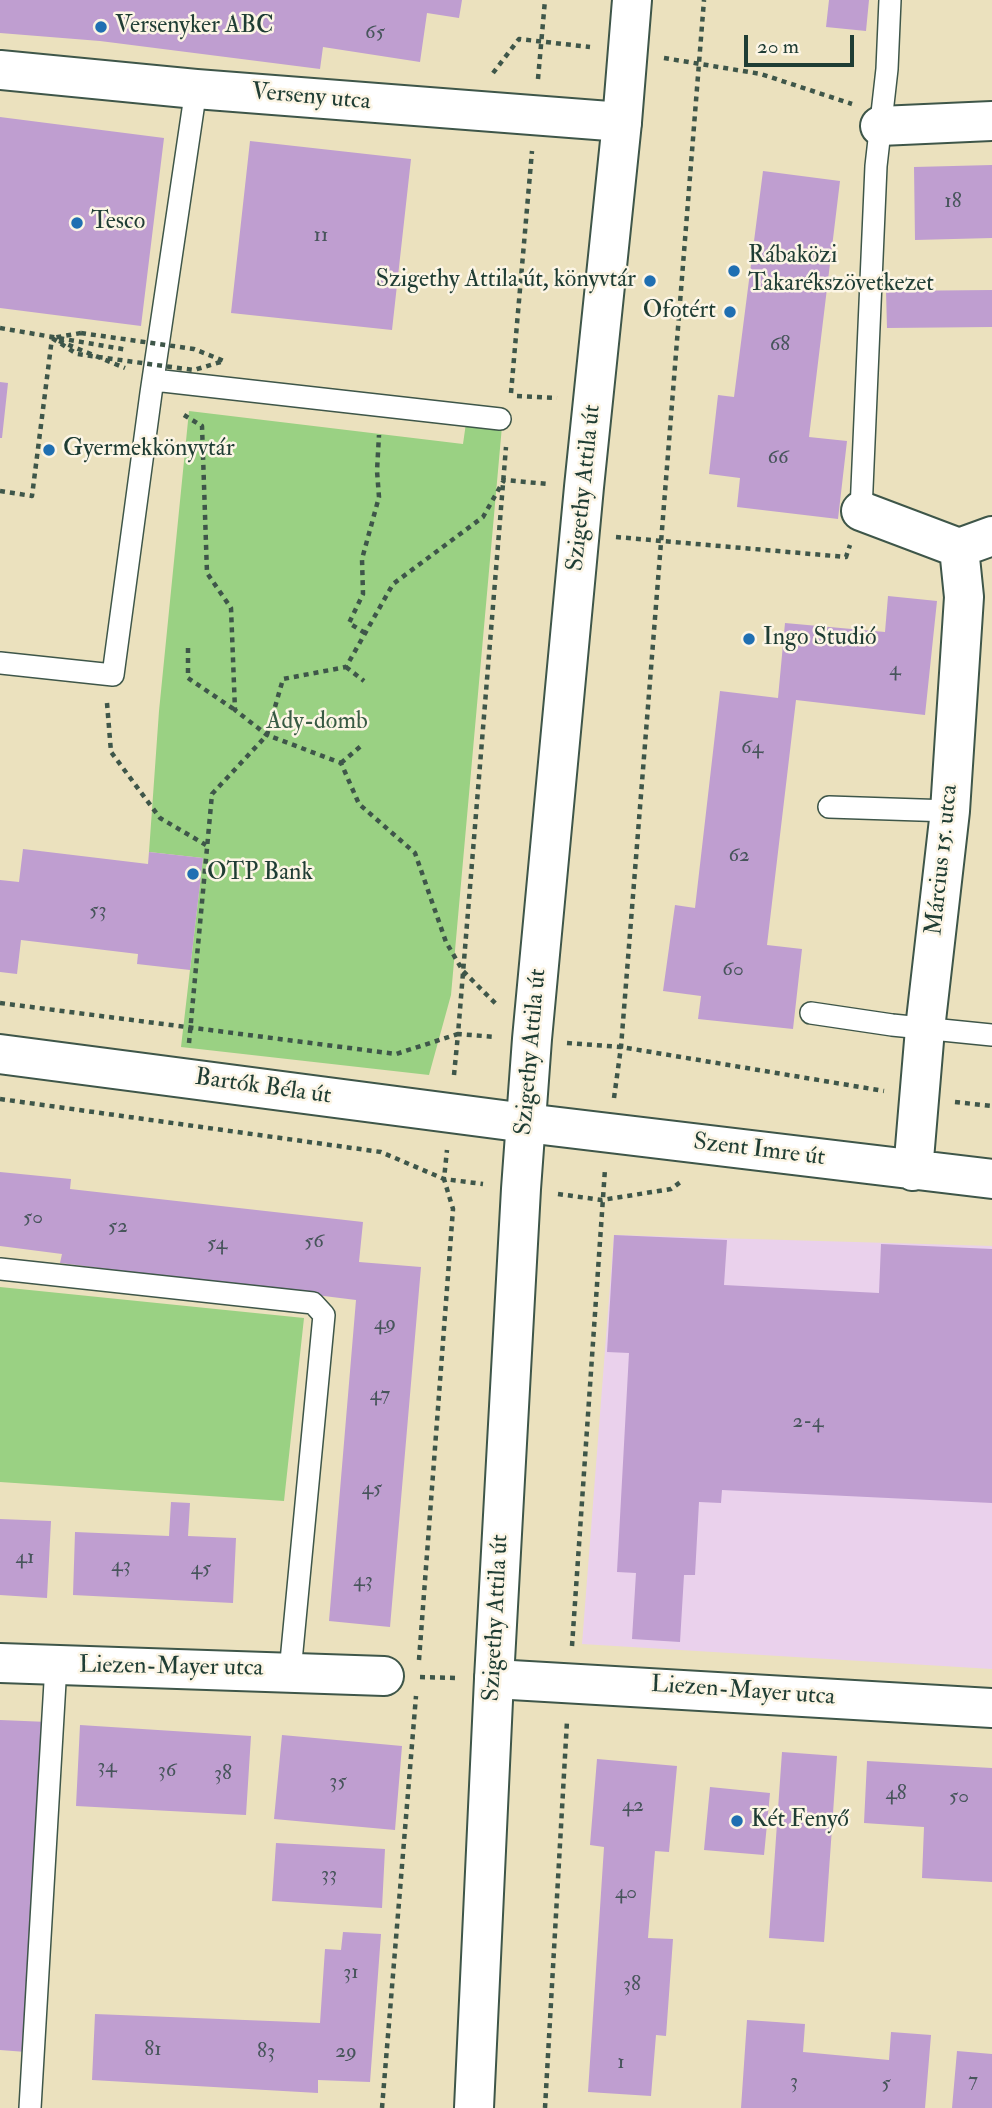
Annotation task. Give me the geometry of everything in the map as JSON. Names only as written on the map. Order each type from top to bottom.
[{"type":"street","name":"Szigethy Attila út","points":[[474,2108],[494,1679],[531,1040],[632,0]]},
{"type":"street","name":"Verseny utca","points":[[0,70],[196,89],[622,122]]},
{"type":"street","points":[[880,126],[992,121]]},
{"type":"street","name":"Március 15. utca","points":[[861,511],[975,542],[964,597],[950,811],[925,1029],[913,1171]]},
{"type":"street","name":"Bartók Béla út","points":[[0,1054],[526,1123]]},
{"type":"street","name":"Szent Imre út","points":[[526,1123],[992,1179]]},
{"type":"street","name":"Liezen-Mayer utca","points":[[0,1663],[290,1671],[401,1677]]},
{"type":"street","name":"Liezen-Mayer utca","points":[[494,1679],[992,1708]]},
{"type":"lane","points":[[861,511],[876,180],[887,69],[890,0]]},
{"type":"lane","points":[[0,663],[113,675],[196,89]]},
{"type":"lane","points":[[152,387],[500,419]]},
{"type":"lane","points":[[829,807],[950,811]]},
{"type":"lane","points":[[811,1013],[925,1029],[992,1035]]},
{"type":"lane","points":[[0,1269],[313,1303],[324,1315],[290,1671]]},
{"type":"lane","points":[[30,2108],[56,1665]]},
{"type":"path","points":[[545,0],[510,395],[593,401]]},
{"type":"path","points":[[545,2108],[602,1200],[621,1047],[704,0]]},
{"type":"path","points":[[0,328],[157,355]]},
{"type":"path","points":[[81,332],[194,349],[224,361],[194,370],[168,367],[77,354],[52,338],[81,332]]},
{"type":"path","points":[[52,338],[152,387],[202,426],[207,573],[232,608],[235,710]]},
{"type":"path","points":[[0,491],[32,496],[52,338]]},
{"type":"path","points":[[365,633],[349,623],[363,594],[362,558],[379,497],[377,471],[381,406]]},
{"type":"path","points":[[382,2108],[401,1677],[453,1209],[444,1179],[506,444]]},
{"type":"path","points":[[504,480],[584,487]]},
{"type":"path","points":[[346,667],[393,584],[483,517],[504,480]]},
{"type":"path","points":[[580,534],[846,557],[861,511]]},
{"type":"path","points":[[188,648],[188,678],[267,735],[341,763],[359,804],[415,853],[446,942],[463,971],[531,1040]]},
{"type":"path","points":[[185,1078],[212,794],[267,735],[283,679],[346,667],[364,681]]},
{"type":"path","points":[[105,674],[111,752],[160,818],[206,845]]},
{"type":"path","points":[[341,763],[361,746]]},
{"type":"path","points":[[0,1003],[396,1054],[458,1034]]},
{"type":"path","points":[[621,1047],[919,1097],[992,1106]]},
{"type":"path","points":[[0,1099],[381,1152],[444,1179],[602,1200],[671,1189],[724,1147]]},
{"type":"path","points":[[401,1677],[494,1679]]},
{"type":"shaded area","points":[[614,1235],[992,1246],[992,1669],[582,1644]]},
{"type":"green space","name":"Ady-domb","points":[[189,411],[463,444],[467,416],[502,426],[451,995],[429,1075],[181,1047],[203,858],[149,852],[159,711]]},
{"type":"green space","points":[[0,1287],[304,1318],[284,1501],[0,1482]]},
{"type":"building","points":[[0,0],[462,0],[459,18],[427,13],[420,62],[323,47],[320,69],[100,41],[0,33]]},
{"type":"building","points":[[829,0],[869,0],[866,31],[826,27]]},
{"type":"building","name":"Tesco","points":[[0,117],[164,138],[141,326],[0,308]]},
{"type":"building","points":[[250,141],[411,159],[392,330],[231,313]]},
{"type":"building","points":[[992,165],[992,238],[915,240],[914,167]]},
{"type":"building","points":[[763,171],[840,181],[809,437],[847,441],[838,519],[737,507],[740,478],[709,474],[718,395],[734,397]]},
{"type":"building","points":[[992,290],[992,327],[887,328],[886,291]]},
{"type":"building","points":[[0,382],[8,383],[2,438],[0,438]]},
{"type":"building","points":[[888,596],[937,601],[925,715],[796,700],[767,945],[802,949],[793,1029],[698,1019],[701,996],[663,991],[675,905],[695,908],[720,691],[778,698],[785,623],[885,632]]},
{"type":"building","points":[[23,849],[148,864],[149,852],[203,858],[190,970],[137,964],[138,954],[21,940],[17,974],[0,972],[0,880],[19,882]]},
{"type":"building","points":[[0,1172],[71,1179],[70,1189],[363,1222],[359,1262],[421,1267],[390,1627],[329,1621],[356,1300],[60,1263],[62,1254],[0,1246]]},
{"type":"building","points":[[614,1235],[727,1240],[724,1285],[879,1293],[881,1244],[992,1249],[992,1503],[722,1490],[721,1503],[699,1502],[695,1575],[684,1575],[680,1642],[632,1639],[636,1573],[617,1572],[629,1353],[607,1352]]},
{"type":"building","points":[[171,1502],[190,1503],[188,1536],[236,1538],[233,1603],[73,1595],[75,1532],[169,1536]]},
{"type":"building","points":[[0,1519],[51,1521],[47,1598],[0,1595]]},
{"type":"building","points":[[0,1720],[48,1722],[26,2052],[0,2050]]},
{"type":"building","points":[[80,1725],[251,1736],[246,1815],[76,1806]]},
{"type":"building","points":[[282,1735],[402,1746],[395,1830],[274,1819]]},
{"type":"building","points":[[782,1752],[837,1756],[824,1942],[769,1938]]},
{"type":"building","points":[[597,1759],[677,1766],[669,1852],[655,1851],[648,1938],[673,1939],[666,2036],[656,2035],[651,2096],[588,2092],[604,1847],[590,1845]]},
{"type":"building","points":[[867,1761],[992,1768],[992,1882],[922,1878],[924,1827],[864,1823]]},
{"type":"building","name":"Két Fenyő","points":[[710,1787],[770,1793],[764,1855],[704,1850]]},
{"type":"building","points":[[276,1843],[385,1849],[382,1908],[272,1901]]},
{"type":"building","points":[[343,1932],[381,1934],[370,2082],[318,2080],[318,2093],[92,2080],[95,2014],[320,2023],[325,1949],[341,1950]]},
{"type":"building","points":[[747,2020],[805,2024],[803,2052],[889,2060],[891,2032],[931,2035],[925,2108],[741,2108]]},
{"type":"building","points":[[957,2051],[992,2054],[992,2108],[952,2108]]},
{"type":"place","name":"Versenyker ABC","points":[[101,27]]},
{"type":"place","name":"Tesco","points":[[77,223]]},
{"type":"place","name":"Rábaközi Takarékszövetkezet","points":[[734,271]]},
{"type":"place","name":"Szigethy Attila út, könyvtár","points":[[650,281]]},
{"type":"place","name":"Ofotért","points":[[730,312]]},
{"type":"place","name":"Gyermekkönyvtár","points":[[49,450]]},
{"type":"place","name":"Ingo Studió","points":[[749,639]]},
{"type":"place","name":"OTP Bank","points":[[193,874]]},
{"type":"place","name":"Két Fenyő","points":[[737,1821]]}]
